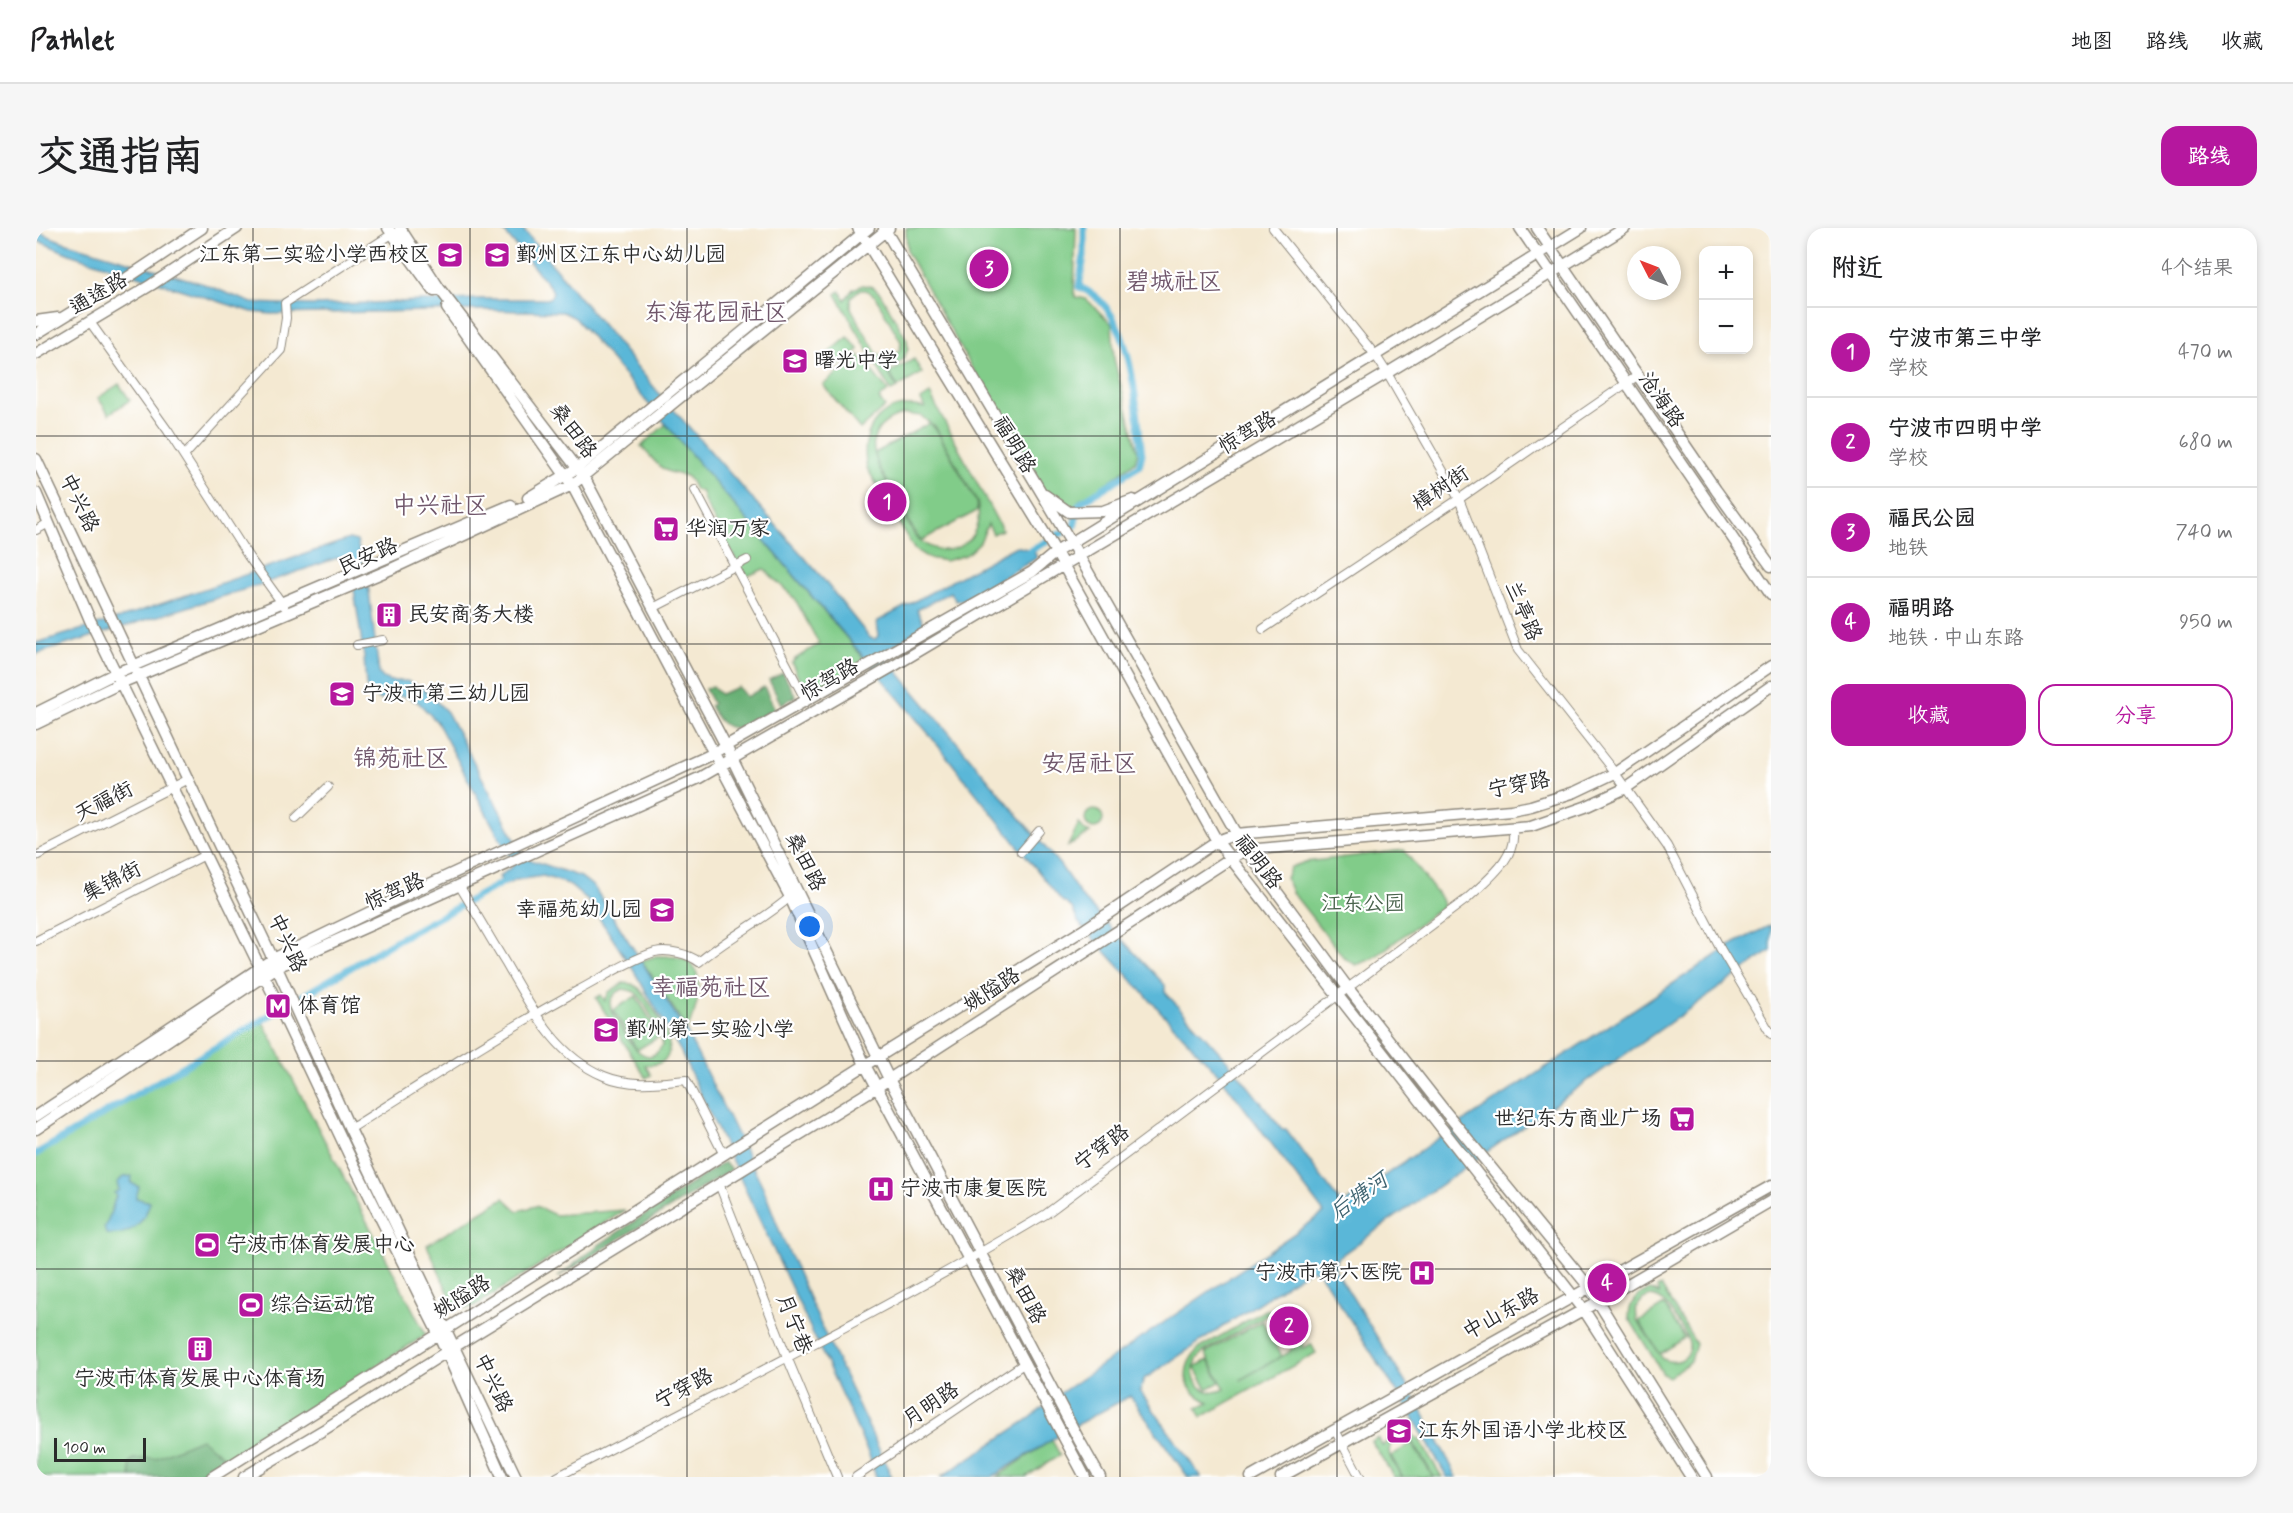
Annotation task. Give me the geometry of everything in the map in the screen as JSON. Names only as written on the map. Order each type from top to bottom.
[{"type":"main road","name":"通途路","points":[[36,334],[202,228]]},
{"type":"main road","name":"通途路","points":[[36,354],[151,285],[237,228]]},
{"type":"main road","name":"沧海路","points":[[1520,228],[1771,594]]},
{"type":"main road","name":"沧海路","points":[[1537,228],[1771,566]]},
{"type":"main road","name":"惊驾路","points":[[36,1116],[275,963],[499,852],[715,753],[1032,572],[1056,552],[1581,228]]},
{"type":"main road","name":"惊驾路","points":[[275,963],[461,887],[505,864],[699,778],[1064,565],[1564,267],[1625,228]]},
{"type":"main road","name":"民安路","points":[[36,713],[119,678],[139,676],[285,608],[572,485],[580,473],[652,413],[886,229]]},
{"type":"main road","name":"福明路","points":[[886,229],[1079,556],[1246,850],[1348,988],[1444,1110],[1589,1287],[1707,1477]]},
{"type":"main road","points":[[393,230],[457,316]]},
{"type":"main road","name":"民安路","points":[[678,392],[863,230]]},
{"type":"main road","name":"福明路","points":[[863,230],[868,243],[1064,565],[1217,841],[1573,1295],[1691,1477]]},
{"type":"main road","points":[[36,321],[64,316]]},
{"type":"main road","name":"桑田路","points":[[457,316],[580,473],[726,746],[726,762],[790,897],[865,1065],[1085,1477]]},
{"type":"main road","name":"桑田路","points":[[457,316],[572,485],[715,753],[726,762],[799,892],[889,1079],[1100,1477]]},
{"type":"main road","name":"中兴路","points":[[36,459],[298,1013],[443,1332],[502,1477]]},
{"type":"main road","name":"民安路","points":[[373,570],[533,496],[566,475],[580,473]]},
{"type":"main road","points":[[1040,492],[1069,512],[1091,512],[1103,511],[1156,491]]},
{"type":"main road","name":"中兴路","points":[[36,493],[90,620],[262,971],[352,1161],[443,1332]]},
{"type":"main road","name":"民安路","points":[[36,724],[119,678],[134,666],[285,608]]},
{"type":"main road","name":"宁穿路","points":[[1236,834],[1511,810],[1532,806],[1575,792],[1615,773],[1771,666]]},
{"type":"main road","name":"宁穿路","points":[[1246,850],[1531,826],[1585,807],[1626,788],[1771,686]]},
{"type":"main road","points":[[1217,841],[1236,834]]},
{"type":"main road","name":"姚隘路","points":[[212,1477],[1105,916],[1217,841]]},
{"type":"main road","name":"姚隘路","points":[[244,1477],[326,1429],[877,1087],[1246,850]]},
{"type":"main road","name":"惊驾路","points":[[36,1129],[262,971]]},
{"type":"main road","name":"中山东路","points":[[1251,1477],[1771,1186]]},
{"type":"main road","name":"中山东路","points":[[1281,1477],[1584,1310],[1771,1201]]},
{"type":"main road","name":"中兴路","points":[[450,1350],[516,1477]]},
{"type":"street","name":"兰亭路","points":[[1273,228],[1376,356],[1387,373],[1459,499],[1518,651],[1615,773],[1667,846],[1724,955],[1771,1034]]},
{"type":"street","points":[[184,456],[280,350],[286,318],[285,303],[393,230]]},
{"type":"street","points":[[90,322],[184,456],[285,608]]},
{"type":"street","name":"樟树街","points":[[1263,628],[1459,499],[1637,375]]},
{"type":"street","points":[[695,490],[806,701]]},
{"type":"street","points":[[36,530],[49,523]]},
{"type":"street","points":[[653,608],[747,560]]},
{"type":"street","points":[[357,645],[383,640]]},
{"type":"street","name":"天福街","points":[[36,856],[188,779]]},
{"type":"street","points":[[296,818],[328,787]]},
{"type":"street","name":"宁穿路","points":[[557,1477],[833,1334],[969,1260],[1046,1214],[1468,898],[1488,879],[1511,850],[1515,838],[1512,827]]},
{"type":"street","points":[[1021,852],[1039,831]]},
{"type":"street","name":"集锦街","points":[[36,941],[205,855]]},
{"type":"street","points":[[461,887],[535,1014],[554,1039],[579,1064],[606,1077],[642,1084],[686,1080],[728,1152]]},
{"type":"street","points":[[350,1129],[535,1014],[658,951],[694,958],[699,962],[715,948],[776,909],[790,897]]},
{"type":"street","name":"月宁巷","points":[[719,1184],[837,1477]]},
{"type":"street","name":"月明路","points":[[856,1477],[1025,1363]]},
{"type":"street","points":[[1335,1430],[1360,1477]]},
{"type":"green space","points":[[906,228],[1076,228],[1074,292],[1076,297],[1086,299],[1112,324],[1114,359],[1138,452],[1135,462],[1092,494],[1080,499],[1074,511],[1041,491],[907,252]]},
{"type":"green space","points":[[863,285],[873,287],[880,293],[907,340],[908,349],[903,360],[895,366],[884,366],[897,388],[891,391],[836,294],[840,291],[845,300],[853,289]],"holes":[[[859,290],[866,290],[875,296],[901,342],[900,349],[893,357],[885,358],[877,354],[851,308],[851,297]]]},
{"type":"green space","points":[[848,337],[859,350],[835,368],[825,356]]},
{"type":"green space","points":[[859,355],[888,391],[879,399],[885,407],[860,429],[823,385]]},
{"type":"green space","points":[[914,359],[922,373],[898,387],[889,373]]},
{"type":"green space","points":[[119,384],[130,400],[109,414],[98,398]]},
{"type":"green space","points":[[930,394],[1002,530],[993,534],[988,524],[980,542],[966,555],[945,561],[928,558],[914,549],[867,468],[866,440],[877,419],[897,407],[925,408],[921,400]],"holes":[[[905,414],[921,416],[935,426],[977,502],[976,529],[970,539],[961,546],[939,549],[927,545],[915,536],[875,455],[875,435],[880,427],[890,420]]]},
{"type":"green space","points":[[930,423],[937,431],[976,502],[977,511],[922,540],[917,536],[878,466],[875,453]]},
{"type":"green space","points":[[666,424],[867,662],[814,694],[805,693],[792,663],[819,644],[795,599],[764,569],[745,577],[704,501],[702,492],[695,490],[686,476],[662,468],[641,446]]},
{"type":"green space","points":[[783,673],[796,697],[781,704],[769,680]]},
{"type":"green space","points":[[712,686],[720,694],[738,687],[746,697],[764,687],[775,709],[747,725],[731,728],[717,718],[710,706],[713,704],[705,689]]},
{"type":"green space","points":[[1090,810],[1098,810],[1103,815],[1101,826],[1090,828],[1085,823],[1085,815]]},
{"type":"green space","points":[[1079,823],[1085,831],[1090,833],[1068,846]]},
{"type":"green space","name":"江东公园","points":[[1404,850],[1441,899],[1443,906],[1372,959],[1356,965],[1344,958],[1292,892],[1286,878],[1291,867],[1305,862]]},
{"type":"green space","points":[[656,956],[669,956],[689,962],[698,976],[698,995],[694,1014],[687,1029],[642,961]]},
{"type":"green space","points":[[623,983],[639,988],[653,1008],[666,1034],[669,1046],[668,1056],[660,1063],[645,1065],[651,1075],[646,1078],[596,998],[601,995],[605,1001],[609,992]],"holes":[[[623,989],[637,994],[657,1027],[662,1046],[655,1054],[647,1056],[640,1052],[626,1036],[611,1010],[613,997]]]},
{"type":"green space","points":[[636,996],[660,1036],[637,1050],[613,1010]]},
{"type":"green space","name":"宁波市体育发展中心","points":[[263,1022],[426,1335],[198,1477],[36,1477],[36,1154]]},
{"type":"green space","points":[[724,1162],[731,1170],[558,1277],[597,1246]]},
{"type":"green space","points":[[504,1198],[518,1211],[536,1206],[555,1215],[625,1210],[478,1304],[467,1308],[458,1306],[452,1301],[427,1245]]},
{"type":"green space","points":[[1661,1286],[1696,1344],[1691,1361],[1669,1377],[1663,1374],[1629,1318],[1630,1308],[1637,1297],[1650,1290],[1659,1294],[1657,1288]],"holes":[[[1651,1296],[1664,1302],[1688,1340],[1689,1349],[1681,1360],[1663,1359],[1637,1320],[1636,1308],[1643,1299]]]},
{"type":"green space","points":[[1664,1305],[1685,1338],[1660,1354],[1639,1321]]},
{"type":"green space","points":[[1265,1310],[1274,1310],[1289,1315],[1295,1320],[1302,1332],[1302,1349],[1311,1344],[1316,1353],[1202,1417],[1197,1408],[1209,1402],[1189,1386],[1186,1372],[1198,1349]],"holes":[[[1267,1315],[1283,1319],[1293,1329],[1294,1346],[1288,1353],[1240,1380],[1282,1356],[1262,1321],[1205,1353],[1225,1389],[1214,1392],[1200,1387],[1193,1372],[1197,1359],[1203,1352]]]},
{"type":"green space","points":[[1208,1360],[1220,1382],[1207,1389],[1194,1367]]},
{"type":"green space","points":[[1404,1431],[1419,1439],[1442,1477],[1434,1477],[1413,1442],[1402,1437],[1392,1441],[1389,1451],[1391,1460],[1402,1477],[1394,1477],[1371,1441],[1377,1438],[1383,1446],[1393,1434]]},
{"type":"green space","points":[[201,1439],[225,1458],[194,1477],[131,1477],[130,1464],[133,1459],[156,1458]]},
{"type":"green space","points":[[1052,1440],[1060,1455],[1026,1477],[997,1477]]},
{"type":"green space","points":[[1412,1443],[1433,1477],[1403,1477],[1391,1456]]},
{"type":"water","name":"后塘河","points":[[501,228],[522,228],[658,392],[819,574],[870,638],[875,639],[879,635],[878,621],[1016,546],[1034,551],[1037,558],[963,600],[956,601],[950,592],[917,610],[925,625],[882,653],[1060,865],[1081,896],[1165,985],[1165,992],[1233,1067],[1282,1129],[1286,1129],[1342,1205],[1437,1139],[1733,944],[1771,925],[1771,951],[1336,1259],[1335,1269],[1421,1408],[1457,1477],[1447,1477],[1411,1414],[1320,1273],[1310,1269],[1144,1379],[1140,1391],[1201,1477],[1188,1477],[1130,1396],[1078,1424],[992,1477],[941,1477],[1029,1419],[1062,1392],[1324,1213],[1221,1077],[1079,923],[1072,908],[1061,900],[928,733],[575,318],[563,312],[481,310],[271,314],[252,312],[72,255],[36,240],[36,231],[61,241],[204,284],[252,303],[314,305],[547,299],[551,297],[553,292],[551,288]]},
{"type":"water","points":[[349,539],[357,541],[369,591],[379,673],[390,681],[407,681],[422,687],[447,712],[525,858],[581,877],[594,887],[686,1031],[763,1187],[782,1237],[825,1334],[892,1477],[876,1477],[869,1455],[845,1402],[680,1050],[634,971],[588,901],[568,884],[543,876],[516,880],[505,885],[499,877],[514,865],[437,722],[418,702],[398,696],[381,700],[374,697],[366,686],[350,563],[343,558],[337,558],[259,585],[36,654],[36,643],[120,618]]},
{"type":"water","points":[[132,1176],[131,1183],[139,1187],[136,1198],[150,1202],[148,1210],[140,1222],[129,1231],[106,1234],[104,1227],[116,1196],[114,1193],[119,1190],[117,1183],[123,1177]]},
{"type":"waterway","points":[[1026,553],[1074,526],[1079,505],[1139,466],[1142,454],[1133,384],[1121,335],[1111,314],[1097,298],[1079,287],[1084,256],[1084,228]]},
{"type":"waterway","points":[[36,1154],[397,940],[511,878]]},
{"type":"place","name":"江东第二实验小学西校区","points":[[450,255]]},
{"type":"place","name":"鄞州区江东中心幼儿园","points":[[497,255]]},
{"type":"place","name":"福民公园","points":[[989,269]]},
{"type":"place","name":"曙光中学","points":[[795,361]]},
{"type":"place","name":"宁波市第三中学","points":[[887,502]]},
{"type":"place","name":"华润万家","points":[[666,529]]},
{"type":"place","name":"民安商务大楼","points":[[389,615]]},
{"type":"place","name":"宁波市第三幼儿园","points":[[342,694]]},
{"type":"place","name":"幸福苑幼儿园","points":[[662,910]]},
{"type":"place","name":"体育馆","points":[[278,1006]]},
{"type":"place","name":"鄞州第二实验小学","points":[[606,1030]]},
{"type":"place","name":"世纪东方商业广场","points":[[1682,1119]]},
{"type":"place","name":"宁波市康复医院","points":[[881,1189]]},
{"type":"place","name":"宁波市体育发展中心","points":[[207,1245]]},
{"type":"place","name":"宁波市第六医院","points":[[1422,1273]]},
{"type":"place","name":"福明路","points":[[1607,1283]]},
{"type":"place","name":"综合运动馆","points":[[251,1305]]},
{"type":"place","name":"宁波市四明中学","points":[[1289,1326]]},
{"type":"place","name":"宁波市体育发展中心体育场","points":[[200,1349]]},
{"type":"place","name":"江东外国语小学北校区","points":[[1399,1431]]},
{"type":"district","name":"碧城社区","points":[[1174,282]]},
{"type":"district","name":"东海花园社区","points":[[716,313]]},
{"type":"district","name":"中兴社区","points":[[440,506]]},
{"type":"district","name":"锦苑社区","points":[[401,759]]},
{"type":"district","name":"安居社区","points":[[1089,764]]},
{"type":"district","name":"幸福苑社区","points":[[711,988]]}]
